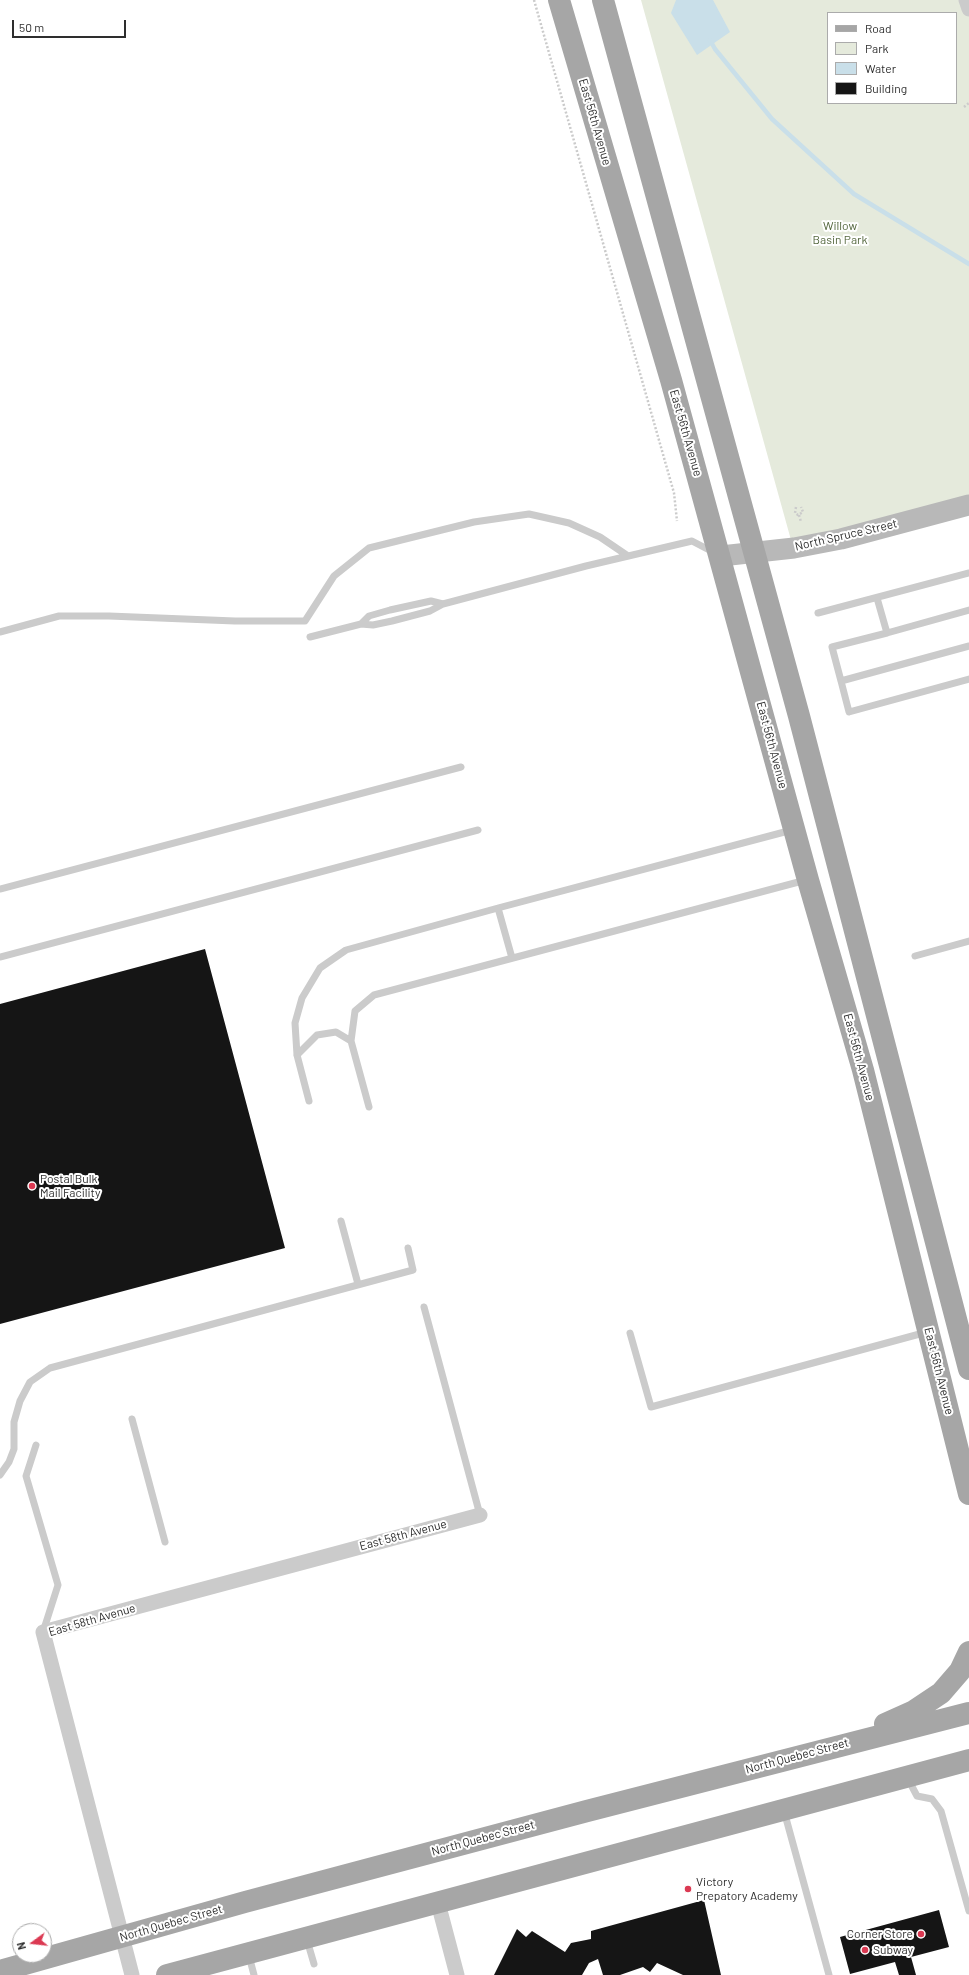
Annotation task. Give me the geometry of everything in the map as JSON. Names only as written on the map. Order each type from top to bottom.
[{"type":"main road","name":"East 56th Avenue","points":[[558,0],[669,373],[721,556],[808,880],[863,1070],[969,1494]]},
{"type":"main road","points":[[603,0],[755,552],[968,1361]]},
{"type":"main road","points":[[824,1749],[900,1718],[929,1702],[952,1682],[969,1652]]},
{"type":"main road","name":"North Quebec Street","points":[[0,1971],[290,1890],[824,1749],[969,1713]]},
{"type":"main road","points":[[167,1975],[969,1760]]},
{"type":"street","points":[[966,0],[969,9]]},
{"type":"street","name":"North Spruce Street","points":[[721,556],[794,548],[841,539],[969,505]]},
{"type":"street","name":"East 58th Avenue","points":[[132,1975],[43,1632],[480,1515]]},
{"type":"street","points":[[438,1903],[457,1975]]},
{"type":"lane","points":[[0,632],[59,616],[109,616],[235,621],[305,621],[334,576],[369,548],[474,522],[529,514],[569,523],[600,537],[628,556]]},
{"type":"lane","points":[[310,638],[361,624],[373,625],[392,621],[430,611],[443,604],[692,541],[721,556]]},
{"type":"lane","points":[[818,613],[969,573]]},
{"type":"lane","points":[[877,598],[886,633]]},
{"type":"lane","points":[[361,624],[369,616],[431,600],[443,604]]},
{"type":"lane","points":[[969,610],[832,647],[849,712],[969,679]]},
{"type":"lane","points":[[841,681],[969,646]]},
{"type":"lane","points":[[0,889],[462,767]]},
{"type":"lane","points":[[309,1101],[297,1054],[295,1023],[302,998],[320,968],[346,950],[794,829]]},
{"type":"lane","points":[[0,957],[478,830]]},
{"type":"lane","points":[[369,1107],[351,1041],[355,1011],[374,995],[808,880]]},
{"type":"lane","points":[[498,908],[512,958]]},
{"type":"lane","points":[[915,956],[969,941]]},
{"type":"lane","points":[[297,1054],[317,1035],[336,1032],[351,1041]]},
{"type":"lane","points":[[341,1221],[358,1284]]},
{"type":"lane","points":[[0,1475],[9,1462],[14,1448],[14,1422],[20,1401],[30,1382],[50,1368],[413,1270],[408,1248]]},
{"type":"lane","points":[[424,1307],[480,1515]]},
{"type":"lane","points":[[630,1333],[651,1407],[929,1332]]},
{"type":"lane","points":[[132,1419],[166,1542]]},
{"type":"lane","points":[[36,1445],[26,1476],[58,1584],[43,1632]]},
{"type":"lane","points":[[906,1777],[917,1796],[932,1799],[941,1811],[969,1911]]},
{"type":"lane","points":[[784,1810],[829,1975]]},
{"type":"lane","points":[[307,1938],[314,1964]]},
{"type":"lane","points":[[248,1954],[254,1975]]},
{"type":"path","points":[[534,0],[674,492],[677,522]]},
{"type":"path","points":[[964,107],[969,104]]},
{"type":"path","points":[[796,507],[795,513],[799,515],[801,522]]},
{"type":"path","points":[[799,515],[803,512],[801,507]]},
{"type":"green space","name":"Willow Basin Park","points":[[641,0],[964,0],[969,12],[969,497],[847,530],[791,540]]},
{"type":"water","points":[[676,0],[713,0],[730,32],[697,55],[671,13]]},
{"type":"building","points":[[205,949],[285,1248],[0,1324],[0,1004]]},
{"type":"building","name":"Victory Prepatory Academy","points":[[704,1900],[721,1975],[683,1975],[657,1963],[650,1972],[643,1967],[620,1975],[603,1975],[598,1959],[589,1963],[582,1975],[494,1975],[517,1929],[526,1937],[532,1931],[565,1952],[571,1943],[591,1939],[591,1931]]},
{"type":"building","points":[[939,1910],[949,1947],[911,1957],[916,1975],[899,1975],[895,1962],[850,1974],[840,1937]]},
{"type":"waterway","points":[[710,40],[715,49],[772,119],[854,194],[969,264]]},
{"type":"place","name":"Postal Bulk Mail Facility","points":[[32,1186]]},
{"type":"place","name":"Victory Prepatory Academy","points":[[688,1889]]},
{"type":"place","name":"Corner Store","points":[[921,1934]]},
{"type":"place","name":"Subway","points":[[865,1950]]}]
